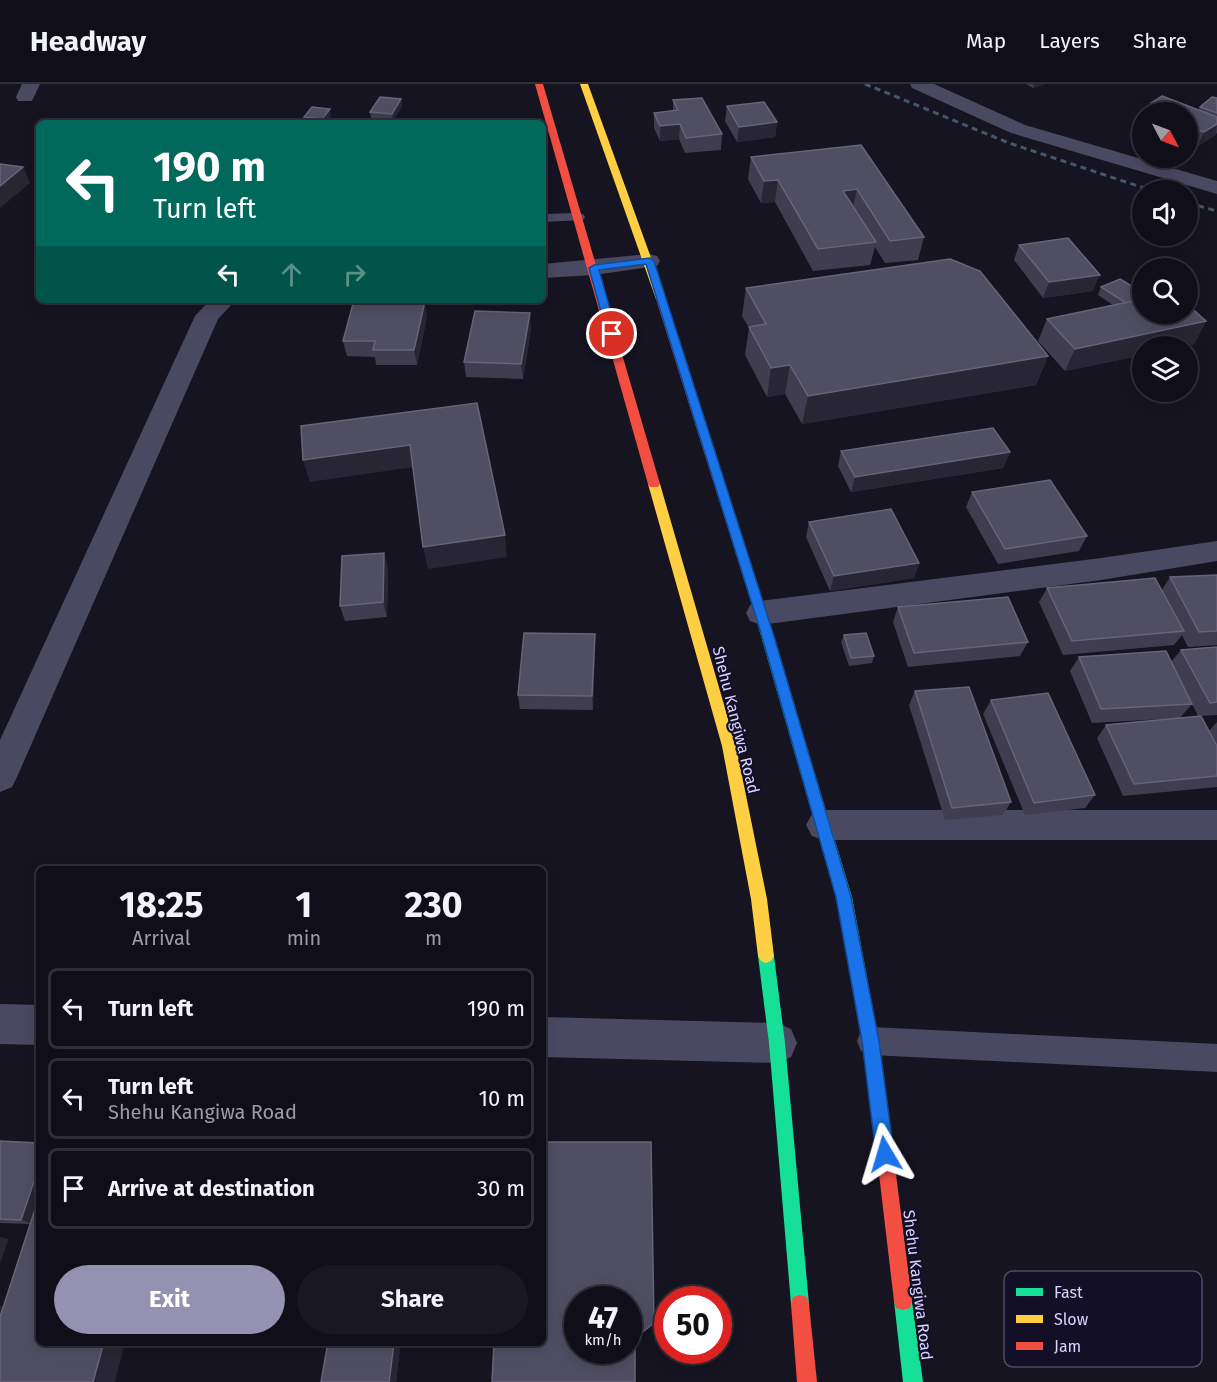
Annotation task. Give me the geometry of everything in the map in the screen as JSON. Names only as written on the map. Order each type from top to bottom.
[{"type":"main road","name":"Shehu Kangiwa Road","points":[[539,84],[546,120]]},
{"type":"main road","name":"Shehu Kangiwa Road","points":[[584,84],[650,261],[761,613],[844,897],[871,1041],[913,1382]]},
{"type":"main road","name":"Shehu Kangiwa Road","points":[[548,133],[594,268],[729,746],[759,899],[777,1043],[807,1382]]},
{"type":"street","points":[[919,84],[1018,129],[1217,188]]},
{"type":"street","points":[[546,271],[650,261]]},
{"type":"street","points":[[0,777],[207,316],[221,303]]},
{"type":"street","points":[[761,613],[1101,569],[1217,551]]},
{"type":"street","points":[[824,825],[1217,825]]},
{"type":"street","points":[[0,1024],[36,1025]]},
{"type":"street","points":[[546,1037],[777,1043]]},
{"type":"lane","points":[[546,218],[578,217]]},
{"type":"lane","points":[[871,1041],[1217,1058]]},
{"type":"building","points":[[1162,96],[1178,102],[1153,102]]},
{"type":"building","points":[[380,97],[401,99],[392,114],[370,112]]},
{"type":"building","points":[[1212,97],[1217,98],[1217,113],[1200,107]]},
{"type":"building","points":[[702,98],[722,134],[686,138],[680,124],[660,126],[654,113],[678,110],[673,100]]},
{"type":"building","points":[[764,102],[777,122],[739,127],[727,106]]},
{"type":"building","points":[[312,107],[330,109],[322,119],[304,117]]},
{"type":"building","points":[[1198,110],[1217,117],[1217,124],[1204,132],[1198,130]]},
{"type":"building","points":[[861,145],[924,237],[890,241],[857,189],[843,191],[876,242],[818,249],[778,180],[764,181],[751,157]]},
{"type":"building","points":[[0,164],[23,167],[0,186]]},
{"type":"building","points":[[1068,238],[1100,275],[1049,282],[1019,245]]},
{"type":"building","points":[[950,259],[980,271],[1048,356],[808,396],[790,365],[771,368],[749,327],[766,324],[746,288]]},
{"type":"building","points":[[1120,279],[1132,286],[1132,302],[1126,303],[1101,287]]},
{"type":"building","points":[[1132,301],[1132,324],[1192,324],[1075,349],[1047,319]]},
{"type":"building","points":[[353,303],[425,303],[414,350],[373,350],[375,341],[343,341]]},
{"type":"building","points":[[475,311],[530,313],[521,364],[464,362]]},
{"type":"building","points":[[1198,314],[1206,321],[1198,323]]},
{"type":"building","points":[[477,403],[505,535],[423,547],[410,445],[303,460],[301,426]]},
{"type":"building","points":[[993,428],[1010,452],[855,477],[841,451]]},
{"type":"building","points":[[1050,480],[1087,536],[1005,549],[972,492]]},
{"type":"building","points":[[891,509],[919,563],[834,576],[809,522]]},
{"type":"building","points":[[384,553],[383,602],[340,606],[342,556]]},
{"type":"building","points":[[1217,575],[1217,631],[1199,632],[1170,577]]},
{"type":"building","points":[[1155,578],[1184,631],[1072,641],[1047,588]]},
{"type":"building","points":[[1008,597],[1028,642],[914,653],[898,607]]},
{"type":"building","points":[[524,633],[595,634],[592,696],[518,695]]},
{"type":"building","points":[[866,633],[874,656],[851,658],[844,635]]},
{"type":"building","points":[[1217,647],[1217,702],[1210,703],[1181,650]]},
{"type":"building","points":[[1166,651],[1192,704],[1101,709],[1079,657]]},
{"type":"building","points":[[969,687],[1011,802],[952,808],[915,691]]},
{"type":"building","points":[[1048,693],[1095,795],[1034,803],[991,700]]},
{"type":"building","points":[[1201,716],[1217,746],[1217,776],[1134,784],[1106,725]]},
{"type":"building","points":[[0,1141],[36,1143],[36,1176],[21,1220],[0,1219]]},
{"type":"building","points":[[546,1142],[651,1142],[654,1323],[642,1332],[642,1286],[564,1286],[564,1364],[635,1364],[635,1382],[492,1382],[494,1346],[546,1346]]},
{"type":"building","points":[[36,1206],[36,1346],[103,1346],[93,1382],[0,1382],[0,1317]]},
{"type":"building","points":[[327,1346],[394,1346],[389,1382],[321,1382]]},
{"type":"railway","points":[[865,84],[1009,143],[1132,184]]},
{"type":"railway","points":[[1198,206],[1217,211]]},
{"type":"traffic: fast","points":[[759,608],[844,897],[872,1047]]},
{"type":"traffic: fast","points":[[766,956],[777,1043],[800,1304]]},
{"type":"traffic: fast","points":[[903,1301],[913,1382]]},
{"type":"traffic: slow","points":[[584,84],[661,299]]},
{"type":"traffic: slow","points":[[654,484],[729,746],[759,899],[766,956]]},
{"type":"traffic: jam","points":[[539,84],[654,484]]},
{"type":"traffic: jam","points":[[661,299],[759,608]]},
{"type":"traffic: jam","points":[[872,1047],[903,1301]]},
{"type":"traffic: jam","points":[[800,1304],[807,1382]]},
{"type":"route","points":[[612,334],[594,268],[650,261],[767,633],[844,897],[871,1041],[885,1154]]}]
